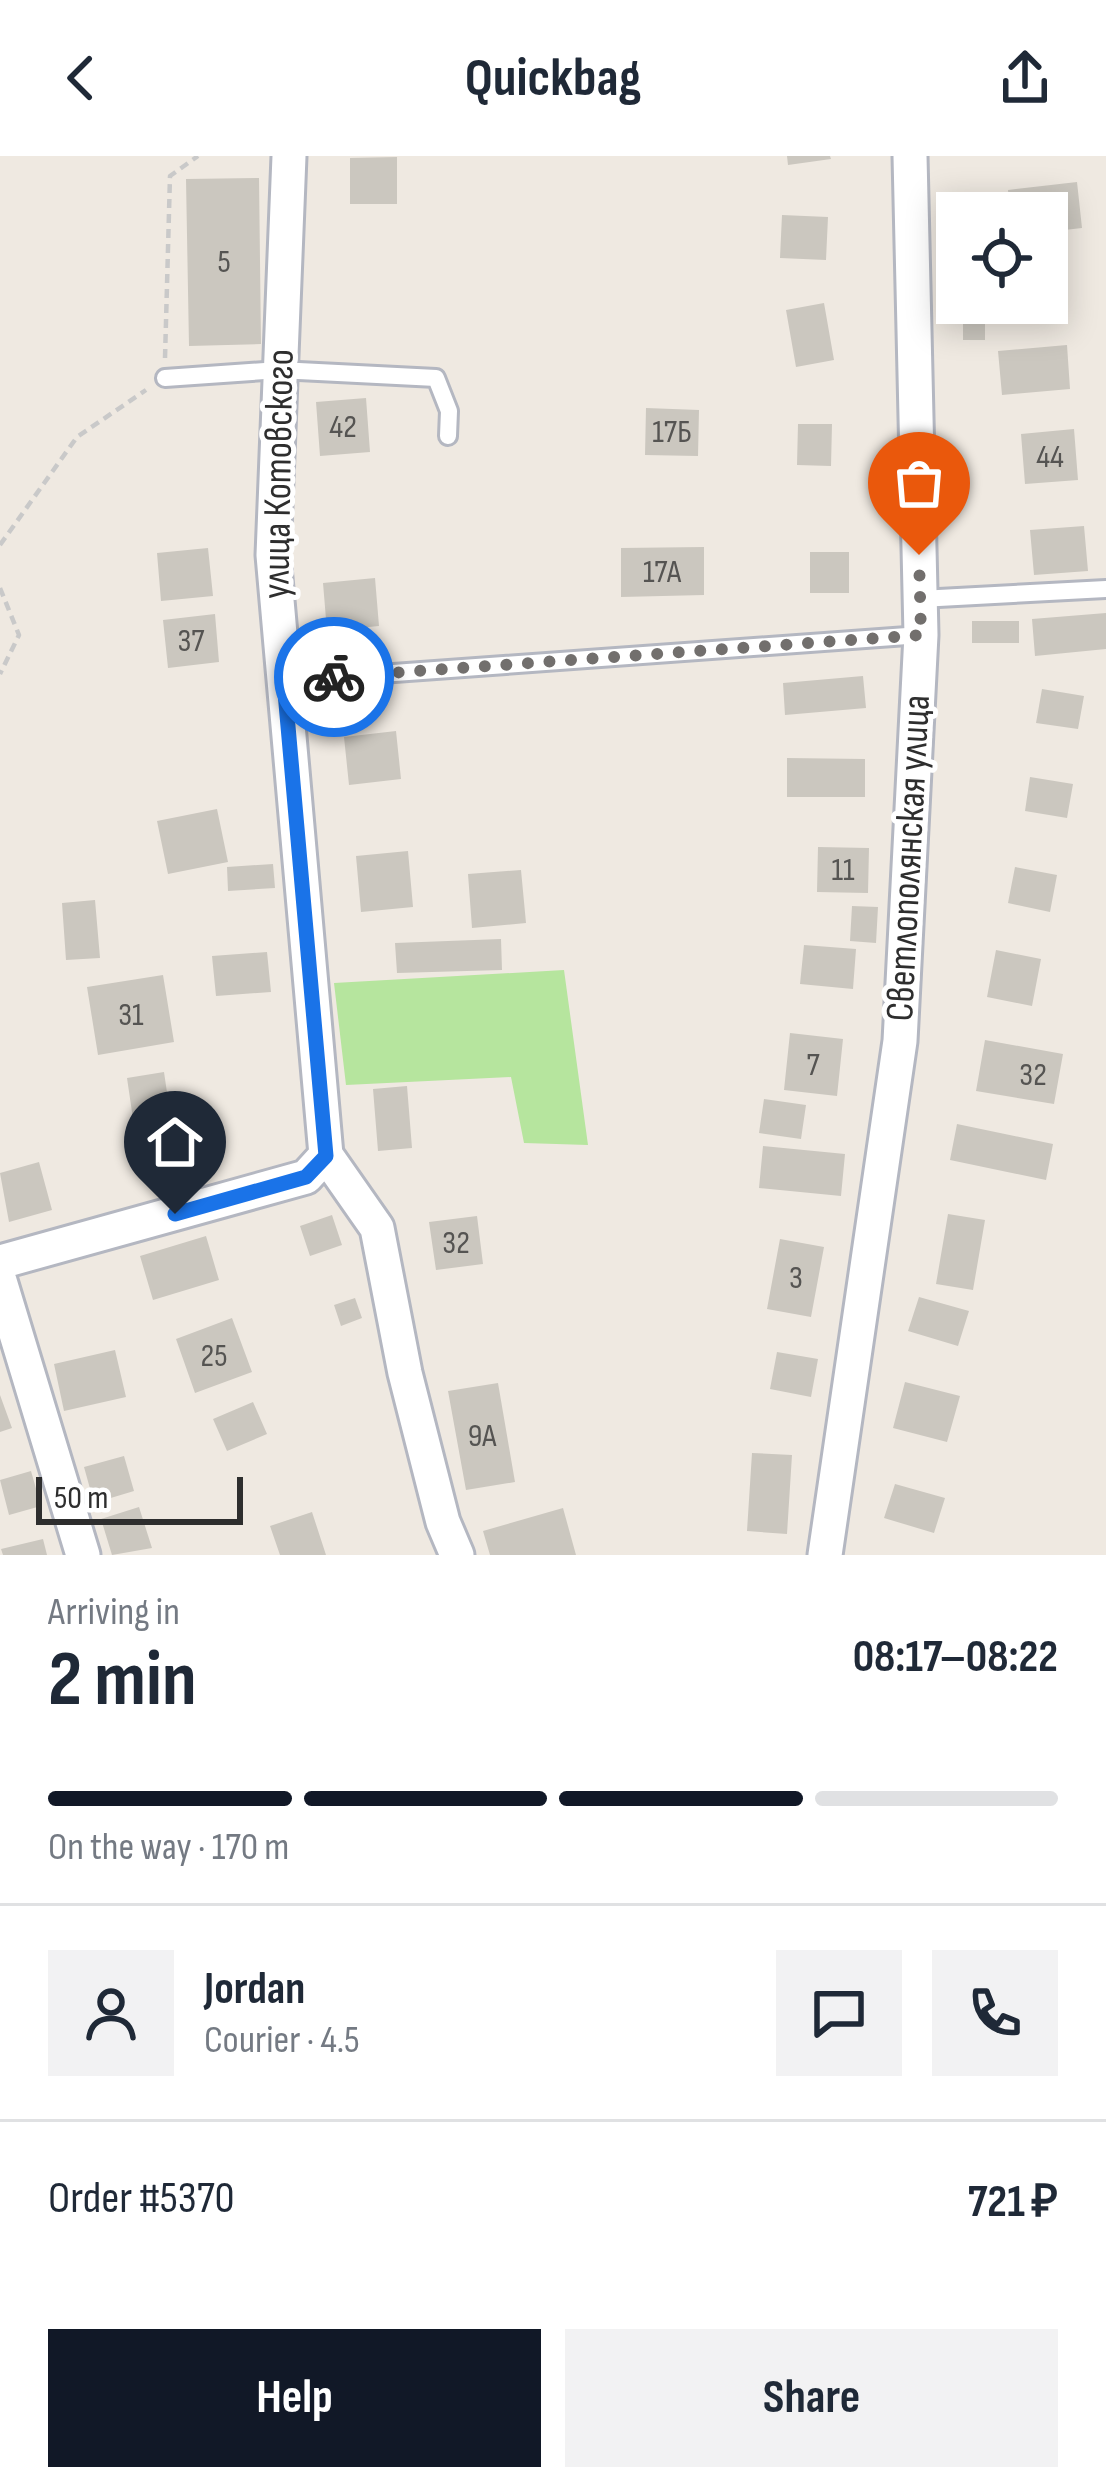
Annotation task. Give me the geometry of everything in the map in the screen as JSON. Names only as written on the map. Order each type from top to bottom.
[{"type":"street","name":"улица Котовского","points":[[289,156],[272,555],[326,1156]]},
{"type":"street","name":"Светлополянская улица","points":[[825,1555],[900,1041],[921,635],[910,156]]},
{"type":"street","points":[[0,1262],[306,1177],[326,1156],[377,1228],[405,1373],[443,1522],[457,1555]]},
{"type":"street","points":[[0,1281],[82,1555]]},
{"type":"lane","points":[[165,378],[279,370],[436,378],[449,411],[448,436]]},
{"type":"lane","points":[[920,599],[1106,589]]},
{"type":"lane","points":[[284,681],[921,635]]},
{"type":"path","points":[[0,544],[76,436],[165,378],[170,176],[198,156]]},
{"type":"path","points":[[0,589],[20,635],[0,674]]},
{"type":"green space","points":[[564,970],[588,1145],[524,1143],[511,1077],[346,1085],[334,983]]},
{"type":"building","points":[[787,156],[830,156],[831,159],[788,165]]},
{"type":"building","points":[[397,157],[397,204],[350,204],[350,158]]},
{"type":"building","points":[[259,178],[261,344],[189,346],[186,179]]},
{"type":"building","points":[[1077,182],[1082,228],[1068,230],[1068,192],[1008,190]]},
{"type":"building","points":[[782,215],[828,217],[826,260],[780,258]]},
{"type":"building","points":[[824,303],[834,360],[796,367],[786,310]]},
{"type":"building","points":[[963,324],[985,324],[985,340],[963,340]]},
{"type":"building","points":[[1067,345],[1070,389],[1002,395],[998,351]]},
{"type":"building","points":[[366,398],[370,452],[320,456],[316,402]]},
{"type":"building","points":[[646,408],[699,410],[698,456],[645,455]]},
{"type":"building","points":[[798,424],[832,424],[831,466],[797,465]]},
{"type":"building","points":[[1074,429],[1078,480],[1025,484],[1021,434]]},
{"type":"building","points":[[1084,526],[1088,571],[1034,575],[1030,530]]},
{"type":"building","points":[[704,547],[704,595],[621,597],[621,548]]},
{"type":"building","points":[[208,548],[213,596],[161,601],[157,553]]},
{"type":"building","points":[[810,552],[849,552],[849,593],[810,593]]},
{"type":"building","points":[[375,578],[379,626],[327,631],[323,583]]},
{"type":"building","points":[[1106,613],[1106,649],[1035,656],[1032,619]]},
{"type":"building","points":[[215,614],[219,662],[168,668],[163,620]]},
{"type":"building","points":[[972,621],[1019,621],[1019,643],[972,643]]},
{"type":"building","points":[[863,676],[866,708],[785,715],[783,683]]},
{"type":"building","points":[[1042,689],[1084,696],[1078,729],[1036,723]]},
{"type":"building","points":[[396,731],[401,779],[349,785],[344,737]]},
{"type":"building","points":[[787,758],[865,759],[865,797],[787,797]]},
{"type":"building","points":[[1030,777],[1073,784],[1067,818],[1025,811]]},
{"type":"building","points":[[217,809],[228,862],[168,874],[157,821]]},
{"type":"building","points":[[818,847],[869,848],[868,893],[817,892]]},
{"type":"building","points":[[408,851],[413,907],[361,912],[356,856]]},
{"type":"building","points":[[273,864],[275,888],[228,891],[227,867]]},
{"type":"building","points":[[1015,867],[1057,875],[1050,912],[1008,903]]},
{"type":"building","points":[[521,870],[526,923],[472,928],[468,874]]},
{"type":"building","points":[[95,900],[100,958],[66,960],[62,903]]},
{"type":"building","points":[[852,906],[878,907],[876,943],[850,941]]},
{"type":"building","points":[[501,939],[502,970],[397,973],[395,943]]},
{"type":"building","points":[[804,945],[856,949],[853,989],[800,984]]},
{"type":"building","points":[[996,950],[1041,959],[1032,1006],[987,997]]},
{"type":"building","points":[[267,952],[271,992],[216,996],[212,956]]},
{"type":"building","points":[[163,975],[174,1042],[98,1055],[87,987]]},
{"type":"building","points":[[790,1033],[843,1039],[837,1096],[784,1090]]},
{"type":"building","points":[[985,1040],[1063,1054],[1054,1104],[976,1091]]},
{"type":"building","points":[[164,1072],[170,1113],[133,1119],[127,1078]]},
{"type":"building","points":[[407,1086],[412,1148],[378,1151],[373,1089]]},
{"type":"building","points":[[764,1099],[806,1105],[801,1139],[759,1133]]},
{"type":"building","points":[[957,1124],[1053,1144],[1046,1180],[950,1160]]},
{"type":"building","points":[[176,1136],[188,1174],[149,1187],[136,1148]]},
{"type":"building","points":[[763,1146],[845,1154],[841,1196],[759,1188]]},
{"type":"building","points":[[39,1162],[52,1210],[9,1222],[0,1173]]},
{"type":"building","points":[[948,1214],[985,1220],[973,1290],[936,1284]]},
{"type":"building","points":[[332,1215],[342,1245],[310,1256],[300,1226]]},
{"type":"building","points":[[477,1216],[483,1264],[436,1270],[429,1222]]},
{"type":"building","points":[[206,1236],[219,1280],[153,1300],[140,1256]]},
{"type":"building","points":[[780,1239],[824,1247],[811,1317],[767,1309]]},
{"type":"building","points":[[919,1297],[969,1311],[958,1346],[908,1331]]},
{"type":"building","points":[[355,1298],[362,1318],[341,1326],[334,1305]]},
{"type":"building","points":[[232,1318],[252,1372],[195,1393],[176,1339]]},
{"type":"building","points":[[115,1350],[126,1397],[64,1411],[54,1364]]},
{"type":"building","points":[[777,1352],[818,1359],[811,1397],[770,1389]]},
{"type":"building","points":[[905,1382],[960,1396],[947,1442],[893,1428]]},
{"type":"building","points":[[498,1383],[515,1482],[466,1490],[448,1391]]},
{"type":"building","points":[[0,1395],[12,1428],[0,1432]]},
{"type":"building","points":[[253,1402],[267,1434],[227,1451],[213,1419]]},
{"type":"building","points":[[752,1453],[792,1455],[787,1534],[747,1531]]},
{"type":"building","points":[[124,1456],[134,1491],[94,1503],[84,1467]]},
{"type":"building","points":[[31,1471],[41,1506],[9,1515],[0,1480]]},
{"type":"building","points":[[895,1484],[945,1498],[934,1533],[884,1518]]},
{"type":"building","points":[[139,1507],[152,1548],[112,1555],[101,1519]]},
{"type":"building","points":[[563,1508],[576,1555],[490,1555],[483,1531]]},
{"type":"building","points":[[312,1512],[326,1555],[280,1555],[270,1526]]},
{"type":"building","points":[[43,1539],[47,1555],[3,1555],[1,1549]]},
{"type":"way so far","points":[[334,677],[921,635],[919,555]]},
{"type":"route","points":[[175,1214],[306,1177],[326,1156],[284,681],[334,677]]}]
